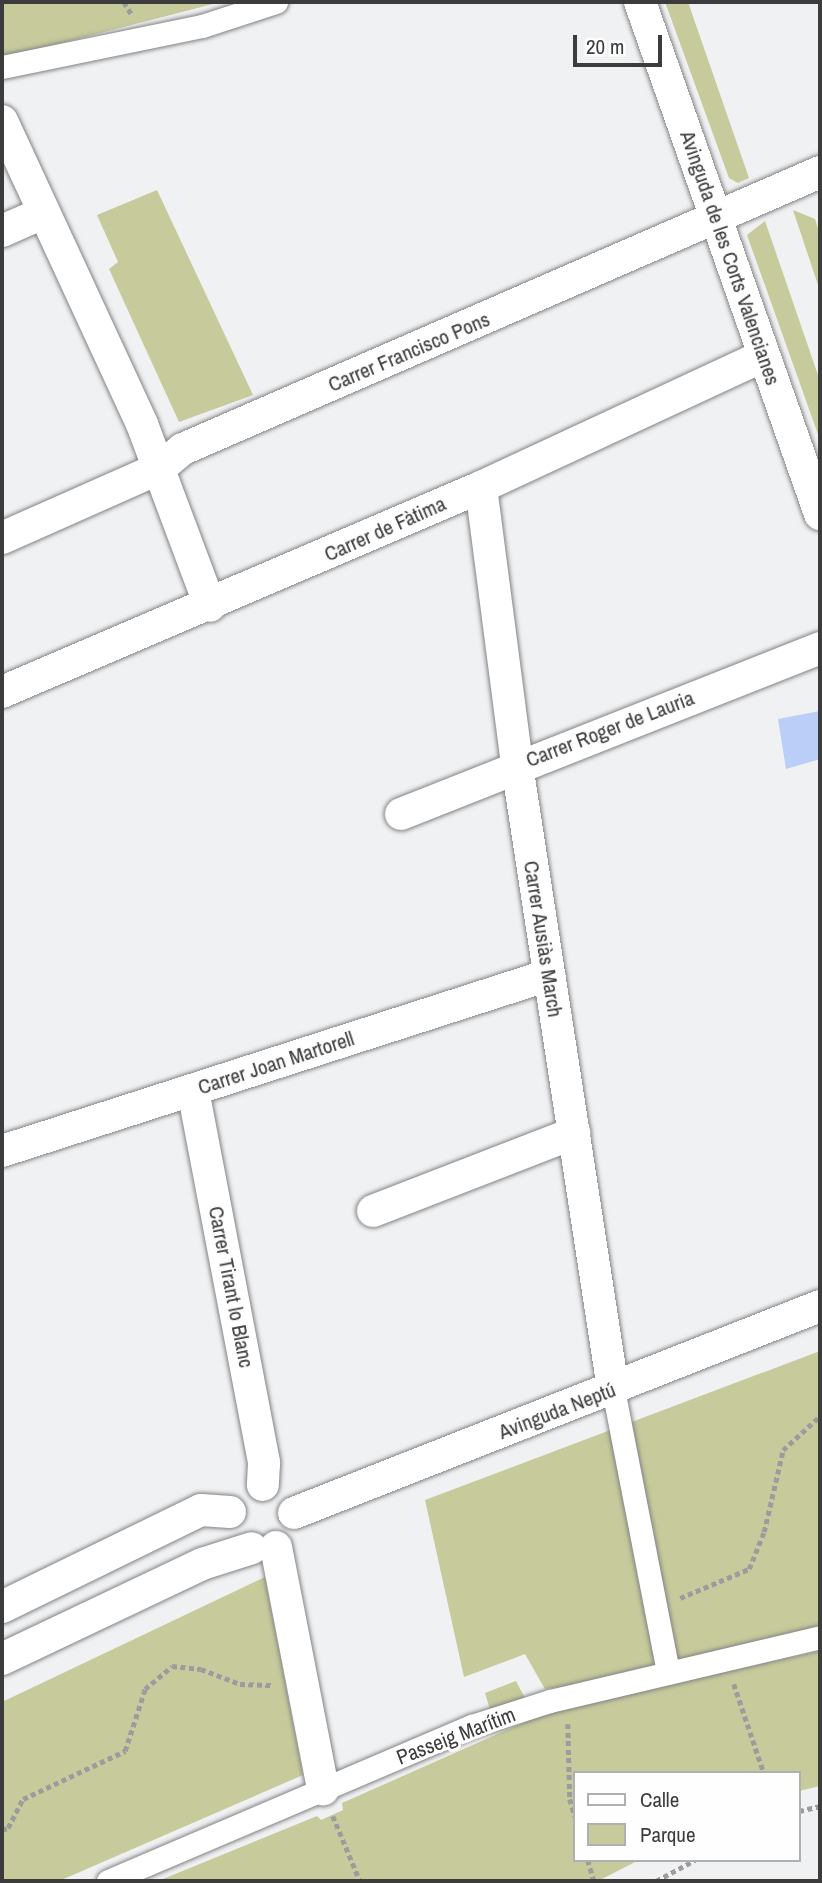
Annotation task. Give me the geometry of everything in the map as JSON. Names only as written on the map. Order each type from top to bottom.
[{"type":"street","points":[[2,67],[202,26],[276,2]]},
{"type":"street","name":"Avinguda de les Corts Valencianes","points":[[640,2],[820,514]]},
{"type":"street","points":[[2,121],[160,468],[210,606]]},
{"type":"street","name":"Carrer Francisco Pons","points":[[2,538],[160,468],[183,449],[820,172]]},
{"type":"street","points":[[2,231],[43,213]]},
{"type":"street","name":"Carrer de Fàtima","points":[[2,692],[210,606],[481,487],[763,356]]},
{"type":"street","name":"Carrer Ausiàs March","points":[[481,487],[517,765],[613,1389]]},
{"type":"street","name":"Carrer Roger de Lauria","points":[[401,814],[517,765],[820,648]]},
{"type":"street","name":"Carrer Joan Martorell","points":[[2,1151],[549,975]]},
{"type":"street","name":"Carrer Tirant lo Blanc","points":[[193,1090],[264,1463],[263,1485]]},
{"type":"street","points":[[373,1211],[574,1133]]},
{"type":"street","name":"Avinguda Neptú","points":[[294,1513],[820,1306]]},
{"type":"street","points":[[613,1389],[668,1673]]},
{"type":"street","points":[[2,1659],[202,1564],[264,1547],[290,1533],[294,1513],[286,1497],[263,1485],[245,1490],[230,1512],[232,1530],[264,1547],[302,1681],[323,1789]]},
{"type":"street","points":[[2,1607],[201,1510],[230,1512]]},
{"type":"street","name":"Passeig Marítim","points":[[108,1881],[472,1726],[562,1699],[820,1637]]},
{"type":"path","points":[[660,1632],[681,1595],[749,1569],[764,1532],[783,1450],[820,1416]]},
{"type":"path","points":[[727,1659],[748,1736],[763,1771]]},
{"type":"path","points":[[2,1830],[8,1828],[23,1799],[125,1751],[145,1689],[172,1666],[201,1669],[240,1684],[302,1681]]},
{"type":"path","points":[[562,1699],[569,1726],[570,1799],[574,1813]]},
{"type":"path","points":[[323,1789],[360,1881]]},
{"type":"path","points":[[801,1811],[820,1806]]},
{"type":"path","points":[[589,1862],[594,1881]]},
{"type":"path","points":[[656,1881],[691,1862]]},
{"type":"green space","points":[[2,2],[221,2],[3,58]]},
{"type":"green space","points":[[665,2],[688,2],[749,178],[738,183],[729,178]]},
{"type":"green space","points":[[157,190],[253,395],[179,422],[109,269],[118,262],[97,215]]},
{"type":"green space","points":[[793,210],[815,219],[820,235],[820,291]]},
{"type":"green space","points":[[765,221],[820,381],[820,440],[747,235]]},
{"type":"green space","points":[[820,1351],[820,1631],[668,1673],[545,1689],[525,1654],[464,1677],[425,1500]]},
{"type":"green space","points":[[265,1577],[303,1775],[59,1881],[2,1881],[2,1702]]},
{"type":"green space","points":[[820,1651],[820,1786],[801,1791],[801,1771],[574,1771],[574,1862],[635,1862],[598,1881],[158,1881],[317,1816],[321,1820],[343,1810],[342,1803],[554,1709]]},
{"type":"green space","points":[[516,1681],[525,1698],[491,1713],[485,1693]]},
{"type":"water","points":[[820,711],[820,759],[786,769],[778,719]]}]
